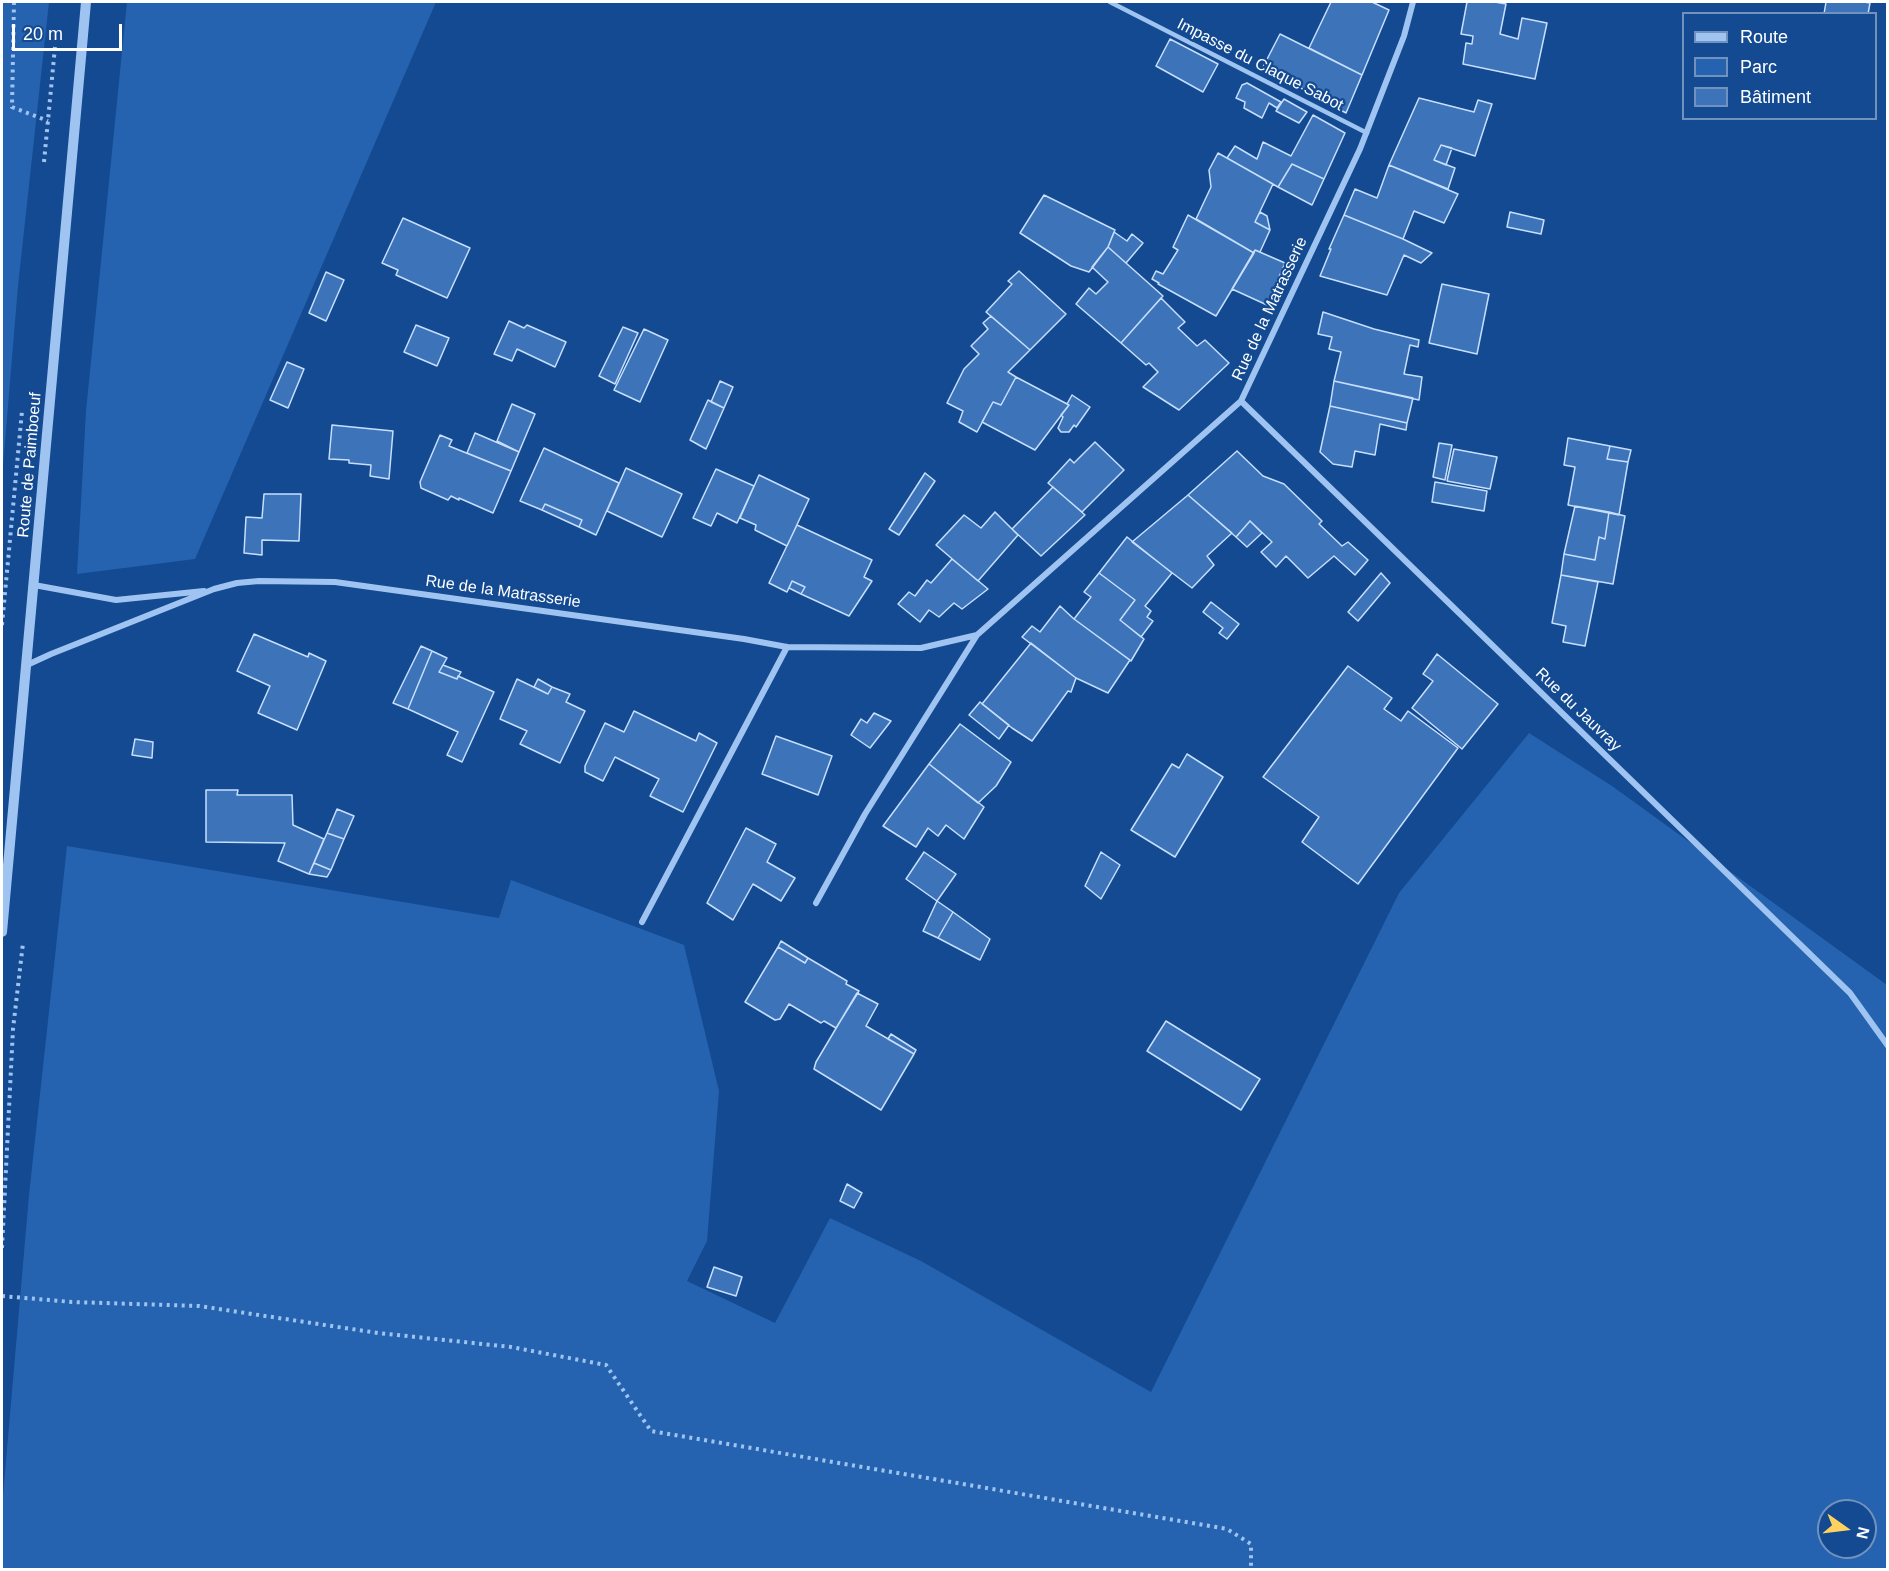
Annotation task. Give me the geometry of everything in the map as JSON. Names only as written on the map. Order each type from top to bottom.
[{"type":"street","name":"Route de Paimboeuf","points":[[2,932],[86,2]]},
{"type":"street","name":"Rue de la Matrasserie","points":[[816,903],[865,814],[977,635],[1241,401],[1366,133],[1404,36],[1413,2]]},
{"type":"street","name":"Rue du Jauvray","points":[[1241,401],[1850,993],[1887,1046]]},
{"type":"street","name":"Rue de la Matrasserie","points":[[27,665],[214,589],[237,583],[259,581],[335,582],[787,647],[921,648],[977,635]]},
{"type":"street","name":"Rue de la Matrasserie","points":[[34,585],[116,600],[214,589]]},
{"type":"street","points":[[642,922],[787,647]]},
{"type":"lane","name":"Impasse du Claque Sabot","points":[[1110,2],[1366,133]]},
{"type":"path","points":[[14,2],[12,107],[74,130]]},
{"type":"path","points":[[2,1296],[72,1302],[199,1306],[378,1333],[511,1347],[606,1365],[651,1431],[1227,1528],[1251,1544],[1251,1569]]},
{"type":"green space","points":[[2,2],[49,2],[18,286],[2,478]]},
{"type":"green space","points":[[127,2],[436,2],[195,559],[77,574],[86,411]]},
{"type":"green space","points":[[1529,733],[1612,786],[1887,985],[1887,1569],[2,1570],[2,1507],[29,1195],[67,846],[499,918],[511,880],[684,945],[719,1091],[707,1241],[687,1281],[775,1323],[830,1218],[921,1261],[1151,1392],[1399,893]]},
{"type":"building","points":[[1331,2],[1372,2],[1389,10],[1362,75],[1309,48]]},
{"type":"building","points":[[1467,2],[1506,4],[1500,34],[1518,39],[1522,18],[1547,23],[1535,79],[1463,64],[1466,43],[1472,44],[1473,36],[1461,34]]},
{"type":"building","points":[[1826,2],[1870,3],[1868,12],[1824,12]]},
{"type":"building","points":[[1280,34],[1362,75],[1346,113],[1263,67]]},
{"type":"building","points":[[1170,39],[1218,64],[1203,92],[1156,66]]},
{"type":"building","points":[[1247,83],[1281,102],[1277,108],[1269,103],[1262,118],[1244,108],[1245,102],[1236,98],[1242,85]]},
{"type":"building","points":[[1419,98],[1474,112],[1478,100],[1492,104],[1475,156],[1441,145],[1434,160],[1455,168],[1448,189],[1389,165]]},
{"type":"building","points":[[1284,99],[1307,112],[1299,123],[1276,111]]},
{"type":"building","points":[[1313,115],[1345,133],[1324,179],[1292,164],[1278,187],[1227,158],[1235,146],[1257,159],[1263,142],[1291,156]]},
{"type":"building","points":[[1441,145],[1452,148],[1446,165],[1434,160]]},
{"type":"building","points":[[1218,153],[1273,184],[1255,222],[1270,230],[1260,252],[1255,250],[1254,253],[1196,219],[1211,187],[1209,170]]},
{"type":"building","points":[[1292,164],[1324,179],[1312,205],[1278,187]]},
{"type":"building","points":[[1389,165],[1458,194],[1444,223],[1414,211],[1403,239],[1344,215],[1355,189],[1377,198]]},
{"type":"building","points":[[1044,195],[1115,230],[1108,247],[1089,272],[1071,266],[1020,233]]},
{"type":"building","points":[[1260,212],[1267,216],[1270,230],[1255,222]]},
{"type":"building","points":[[1510,212],[1544,220],[1541,234],[1507,227]]},
{"type":"building","points":[[1188,215],[1254,253],[1216,316],[1152,279],[1156,271],[1163,274],[1178,250],[1173,247]]},
{"type":"building","points":[[1344,215],[1432,253],[1421,263],[1404,255],[1387,295],[1320,276]]},
{"type":"building","points":[[403,218],[470,248],[447,298],[396,275],[398,270],[382,263]]},
{"type":"building","points":[[1114,232],[1127,241],[1132,234],[1143,243],[1126,263],[1108,247]]},
{"type":"building","points":[[1108,247],[1163,296],[1121,343],[1076,304],[1089,288],[1096,294],[1108,282],[1092,267]]},
{"type":"building","points":[[1255,250],[1285,263],[1267,305],[1232,289]]},
{"type":"building","points":[[1019,271],[1066,314],[1030,350],[986,312],[1012,284],[1008,281]]},
{"type":"building","points":[[326,272],[344,280],[326,321],[309,313]]},
{"type":"building","points":[[1442,284],[1489,294],[1477,354],[1429,343]]},
{"type":"building","points":[[1161,298],[1185,322],[1178,328],[1197,346],[1205,340],[1229,363],[1179,410],[1143,387],[1158,372],[1149,363],[1146,365],[1121,343]]},
{"type":"building","points":[[1323,312],[1374,329],[1419,340],[1418,347],[1410,345],[1404,374],[1422,377],[1419,400],[1334,381],[1341,352],[1329,349],[1332,337],[1318,334]]},
{"type":"building","points":[[991,316],[1030,350],[1008,372],[1016,377],[1001,405],[993,402],[977,432],[959,422],[963,411],[947,403],[964,369],[979,354],[971,346],[988,329],[983,323]]},
{"type":"building","points":[[509,321],[524,328],[527,325],[566,342],[555,367],[517,349],[512,361],[494,354]]},
{"type":"building","points":[[416,325],[449,338],[437,366],[404,352]]},
{"type":"building","points":[[623,327],[638,333],[615,384],[599,376]]},
{"type":"building","points":[[644,329],[668,340],[640,402],[614,390]]},
{"type":"building","points":[[287,362],[304,369],[288,408],[270,400]]},
{"type":"building","points":[[1016,377],[1069,405],[1035,450],[982,422],[993,402],[1001,405]]},
{"type":"building","points":[[720,381],[733,387],[724,408],[711,402]]},
{"type":"building","points":[[1334,381],[1413,398],[1407,423],[1330,406]]},
{"type":"building","points":[[1072,395],[1090,407],[1076,427],[1074,425],[1069,432],[1061,432],[1058,428],[1063,417],[1061,415],[1069,405],[1067,404]]},
{"type":"building","points":[[708,400],[724,408],[706,449],[690,440]]},
{"type":"building","points":[[512,404],[535,414],[519,452],[497,441]]},
{"type":"building","points":[[1330,406],[1407,423],[1406,430],[1380,424],[1375,455],[1355,451],[1352,467],[1333,464],[1320,452]]},
{"type":"building","points":[[332,425],[393,431],[389,479],[370,476],[371,465],[349,463],[349,460],[329,459]]},
{"type":"building","points":[[475,433],[519,452],[511,471],[467,453]]},
{"type":"building","points":[[440,435],[452,440],[449,446],[511,471],[493,513],[459,498],[459,500],[451,496],[448,500],[421,488],[420,482]]},
{"type":"building","points":[[1568,438],[1610,446],[1607,459],[1628,462],[1619,515],[1568,505],[1575,467],[1564,465]]},
{"type":"building","points":[[1095,442],[1124,470],[1082,512],[1048,483],[1070,459],[1074,463]]},
{"type":"building","points":[[1439,443],[1452,445],[1445,480],[1433,477]]},
{"type":"building","points":[[1610,446],[1631,450],[1628,462],[1607,459]]},
{"type":"building","points":[[544,448],[619,483],[596,535],[579,527],[582,520],[545,504],[542,510],[520,501]]},
{"type":"building","points":[[1454,449],[1497,457],[1490,489],[1447,481]]},
{"type":"building","points":[[1237,451],[1263,476],[1284,484],[1322,521],[1319,524],[1342,546],[1348,542],[1368,560],[1355,575],[1334,556],[1308,578],[1286,556],[1276,567],[1261,552],[1272,542],[1250,521],[1236,537],[1188,495]]},
{"type":"building","points":[[626,468],[682,494],[662,537],[607,511]]},
{"type":"building","points":[[716,469],[754,486],[737,523],[717,513],[711,526],[693,518]]},
{"type":"building","points":[[925,473],[935,481],[899,535],[889,529]]},
{"type":"building","points":[[759,475],[809,499],[787,546],[755,530],[756,525],[740,518]]},
{"type":"building","points":[[1435,482],[1487,491],[1484,511],[1432,502]]},
{"type":"building","points":[[1053,487],[1085,515],[1041,556],[1012,529]]},
{"type":"building","points":[[264,494],[301,494],[299,541],[262,540],[262,555],[244,553],[246,517],[262,518]]},
{"type":"building","points":[[1188,495],[1232,533],[1207,556],[1214,565],[1192,588],[1132,542]]},
{"type":"building","points":[[545,504],[582,520],[579,527],[542,510]]},
{"type":"building","points":[[1575,506],[1609,512],[1605,539],[1599,537],[1595,560],[1564,554]]},
{"type":"building","points":[[995,512],[1018,535],[978,581],[936,545],[964,515],[981,528]]},
{"type":"building","points":[[1609,512],[1625,516],[1613,584],[1561,575],[1564,554],[1595,560],[1599,537],[1605,539]]},
{"type":"building","points":[[1250,521],[1262,533],[1247,547],[1236,537]]},
{"type":"building","points":[[797,525],[872,560],[864,577],[872,581],[849,616],[801,594],[805,587],[792,581],[787,592],[769,583]]},
{"type":"building","points":[[1127,537],[1172,573],[1145,606],[1151,611],[1147,617],[1153,621],[1141,637],[1120,620],[1135,600],[1099,573]]},
{"type":"building","points":[[952,559],[988,589],[962,609],[954,603],[939,617],[929,610],[920,622],[898,604],[909,592],[915,596],[927,580],[931,583]]},
{"type":"building","points":[[1099,573],[1135,600],[1120,620],[1144,639],[1131,661],[1074,619],[1091,597],[1084,592]]},
{"type":"building","points":[[1381,573],[1390,583],[1358,621],[1348,612]]},
{"type":"building","points":[[1561,575],[1598,582],[1585,646],[1563,642],[1566,626],[1552,623]]},
{"type":"building","points":[[792,581],[805,587],[801,594],[789,588]]},
{"type":"building","points":[[1211,602],[1239,624],[1227,639],[1219,633],[1223,628],[1203,612]]},
{"type":"building","points":[[1060,606],[1130,660],[1108,693],[1076,678],[1022,637],[1032,626],[1040,632]]},
{"type":"building","points":[[254,634],[308,657],[309,653],[326,661],[297,730],[258,713],[270,686],[237,671]]},
{"type":"building","points":[[1031,643],[1076,678],[1071,692],[1068,691],[1032,741],[982,704]]},
{"type":"building","points":[[421,646],[432,651],[408,709],[393,703]]},
{"type":"building","points":[[432,651],[447,658],[439,672],[457,679],[458,676],[494,692],[462,762],[447,755],[458,732],[408,709]]},
{"type":"building","points":[[1437,654],[1498,704],[1462,749],[1412,708],[1433,681],[1423,674]]},
{"type":"building","points":[[443,665],[461,672],[457,679],[439,672]]},
{"type":"building","points":[[1348,666],[1392,698],[1384,709],[1401,721],[1408,711],[1458,748],[1358,884],[1302,842],[1319,817],[1263,777]]},
{"type":"building","points":[[517,679],[548,694],[552,687],[570,694],[566,702],[585,711],[560,763],[520,744],[527,731],[500,719]]},
{"type":"building","points":[[538,679],[552,687],[548,694],[534,687]]},
{"type":"building","points":[[980,702],[1009,725],[999,739],[969,715]]},
{"type":"building","points":[[634,711],[696,741],[699,733],[717,743],[683,812],[650,796],[659,779],[615,757],[603,781],[585,772],[585,766],[605,723],[624,732]]},
{"type":"building","points":[[874,713],[891,721],[870,748],[851,735],[861,719],[867,723]]},
{"type":"building","points":[[960,724],[1011,762],[996,786],[978,803],[929,764]]},
{"type":"building","points":[[776,736],[832,756],[818,795],[762,774]]},
{"type":"building","points":[[135,739],[153,742],[152,758],[132,755]]},
{"type":"building","points":[[1187,754],[1223,777],[1175,857],[1131,830],[1172,764],[1179,768]]},
{"type":"building","points":[[929,764],[984,807],[964,839],[946,825],[938,836],[928,828],[916,847],[883,826]]},
{"type":"building","points":[[206,790],[238,790],[237,795],[292,795],[293,825],[324,839],[309,874],[278,861],[285,843],[206,842]]},
{"type":"building","points":[[337,809],[354,816],[344,839],[327,833]]},
{"type":"building","points":[[746,828],[776,844],[767,862],[795,878],[781,901],[753,884],[733,920],[707,903]]},
{"type":"building","points":[[327,833],[344,839],[331,870],[314,863]]},
{"type":"building","points":[[924,852],[956,874],[937,901],[906,879]]},
{"type":"building","points":[[1101,852],[1120,865],[1101,899],[1085,886]]},
{"type":"building","points":[[314,863],[331,870],[327,877],[309,874]]},
{"type":"building","points":[[937,901],[953,912],[938,938],[923,931]]},
{"type":"building","points":[[953,912],[990,939],[980,960],[938,938]]},
{"type":"building","points":[[781,941],[808,958],[805,963],[778,947]]},
{"type":"building","points":[[778,947],[805,963],[808,958],[847,981],[846,984],[859,991],[836,1028],[824,1021],[821,1023],[789,1004],[780,1019],[775,1020],[745,1002]]},
{"type":"building","points":[[857,993],[878,1004],[866,1026],[914,1054],[881,1110],[814,1069]]},
{"type":"building","points":[[1166,1021],[1260,1079],[1241,1110],[1147,1051]]},
{"type":"building","points":[[891,1034],[916,1050],[914,1054],[888,1039]]},
{"type":"building","points":[[847,1184],[862,1193],[854,1208],[840,1201]]},
{"type":"building","points":[[714,1267],[742,1277],[736,1296],[707,1287]]}]
